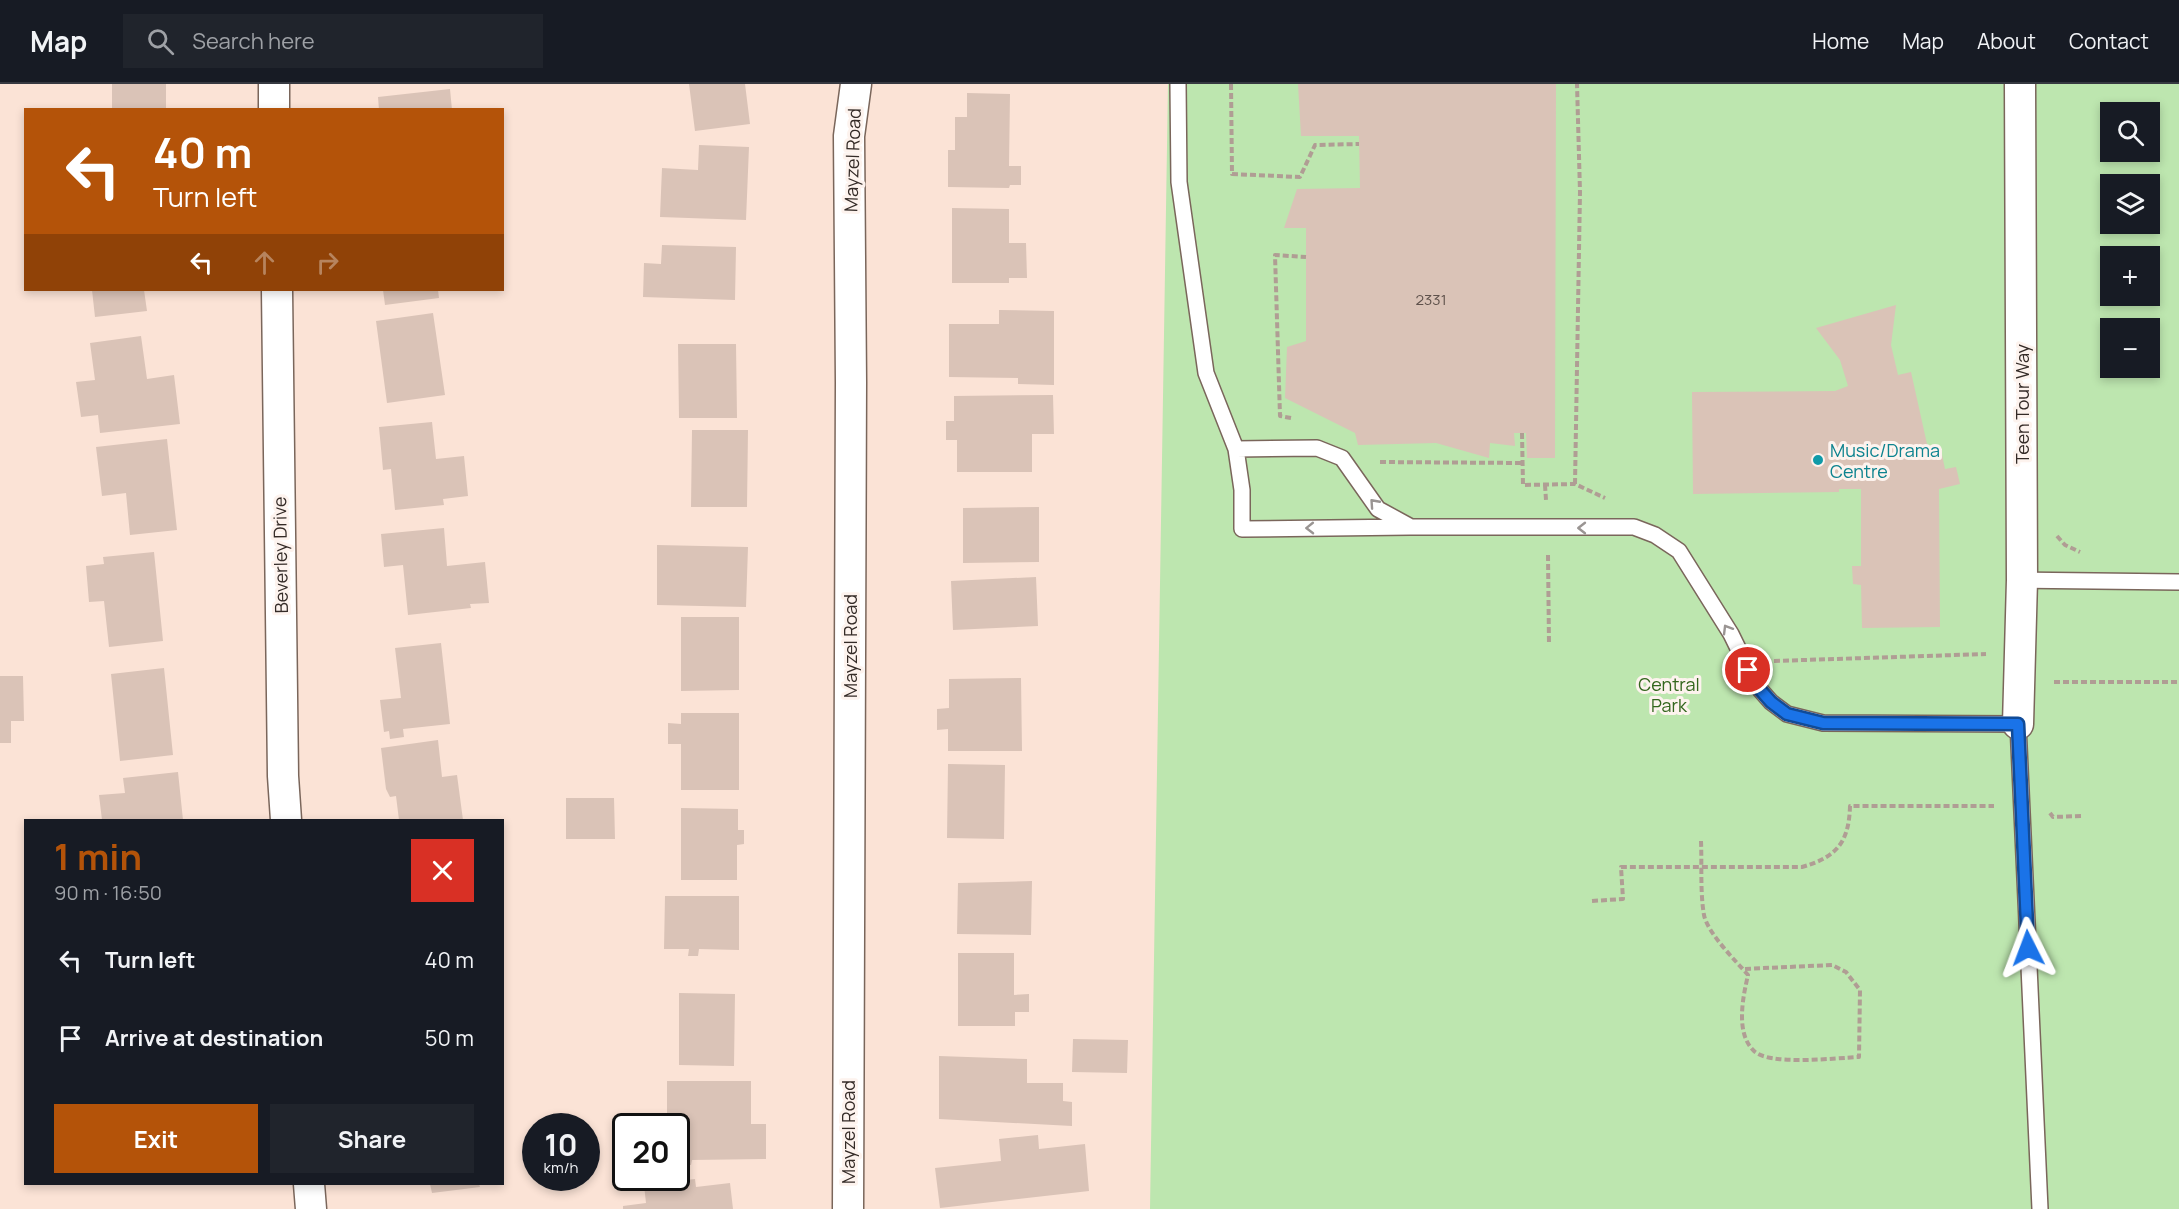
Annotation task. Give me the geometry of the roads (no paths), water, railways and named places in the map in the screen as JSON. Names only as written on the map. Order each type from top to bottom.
[{"type":"street","points":[[274,84],[274,108]]},
{"type":"street","name":"Mayzel Road","points":[[848,1209],[851,406],[849,136],[856,84]]},
{"type":"street","name":"Teen Tour Way","points":[[2018,724],[2022,580],[2020,84]]},
{"type":"street","name":"Beverley Drive","points":[[277,291],[286,819]]},
{"type":"street","points":[[309,1185],[311,1209]]},
{"type":"lane","points":[[1178,84],[1179,182],[1206,373],[1236,449],[1242,490],[1242,529],[1634,527],[1655,535],[1678,551],[1731,634],[1756,685],[1771,702],[1787,714],[1823,723],[2018,724],[2040,1209]]},
{"type":"lane","points":[[1236,449],[1317,448],[1342,459],[1378,509],[1411,527]]},
{"type":"lane","points":[[2022,580],[2179,582]]},
{"type":"place","name":"Music/Drama Centre","points":[[1818,460]]},
{"type":"park label","name":"Central Park","points":[[1669,694]]}]
